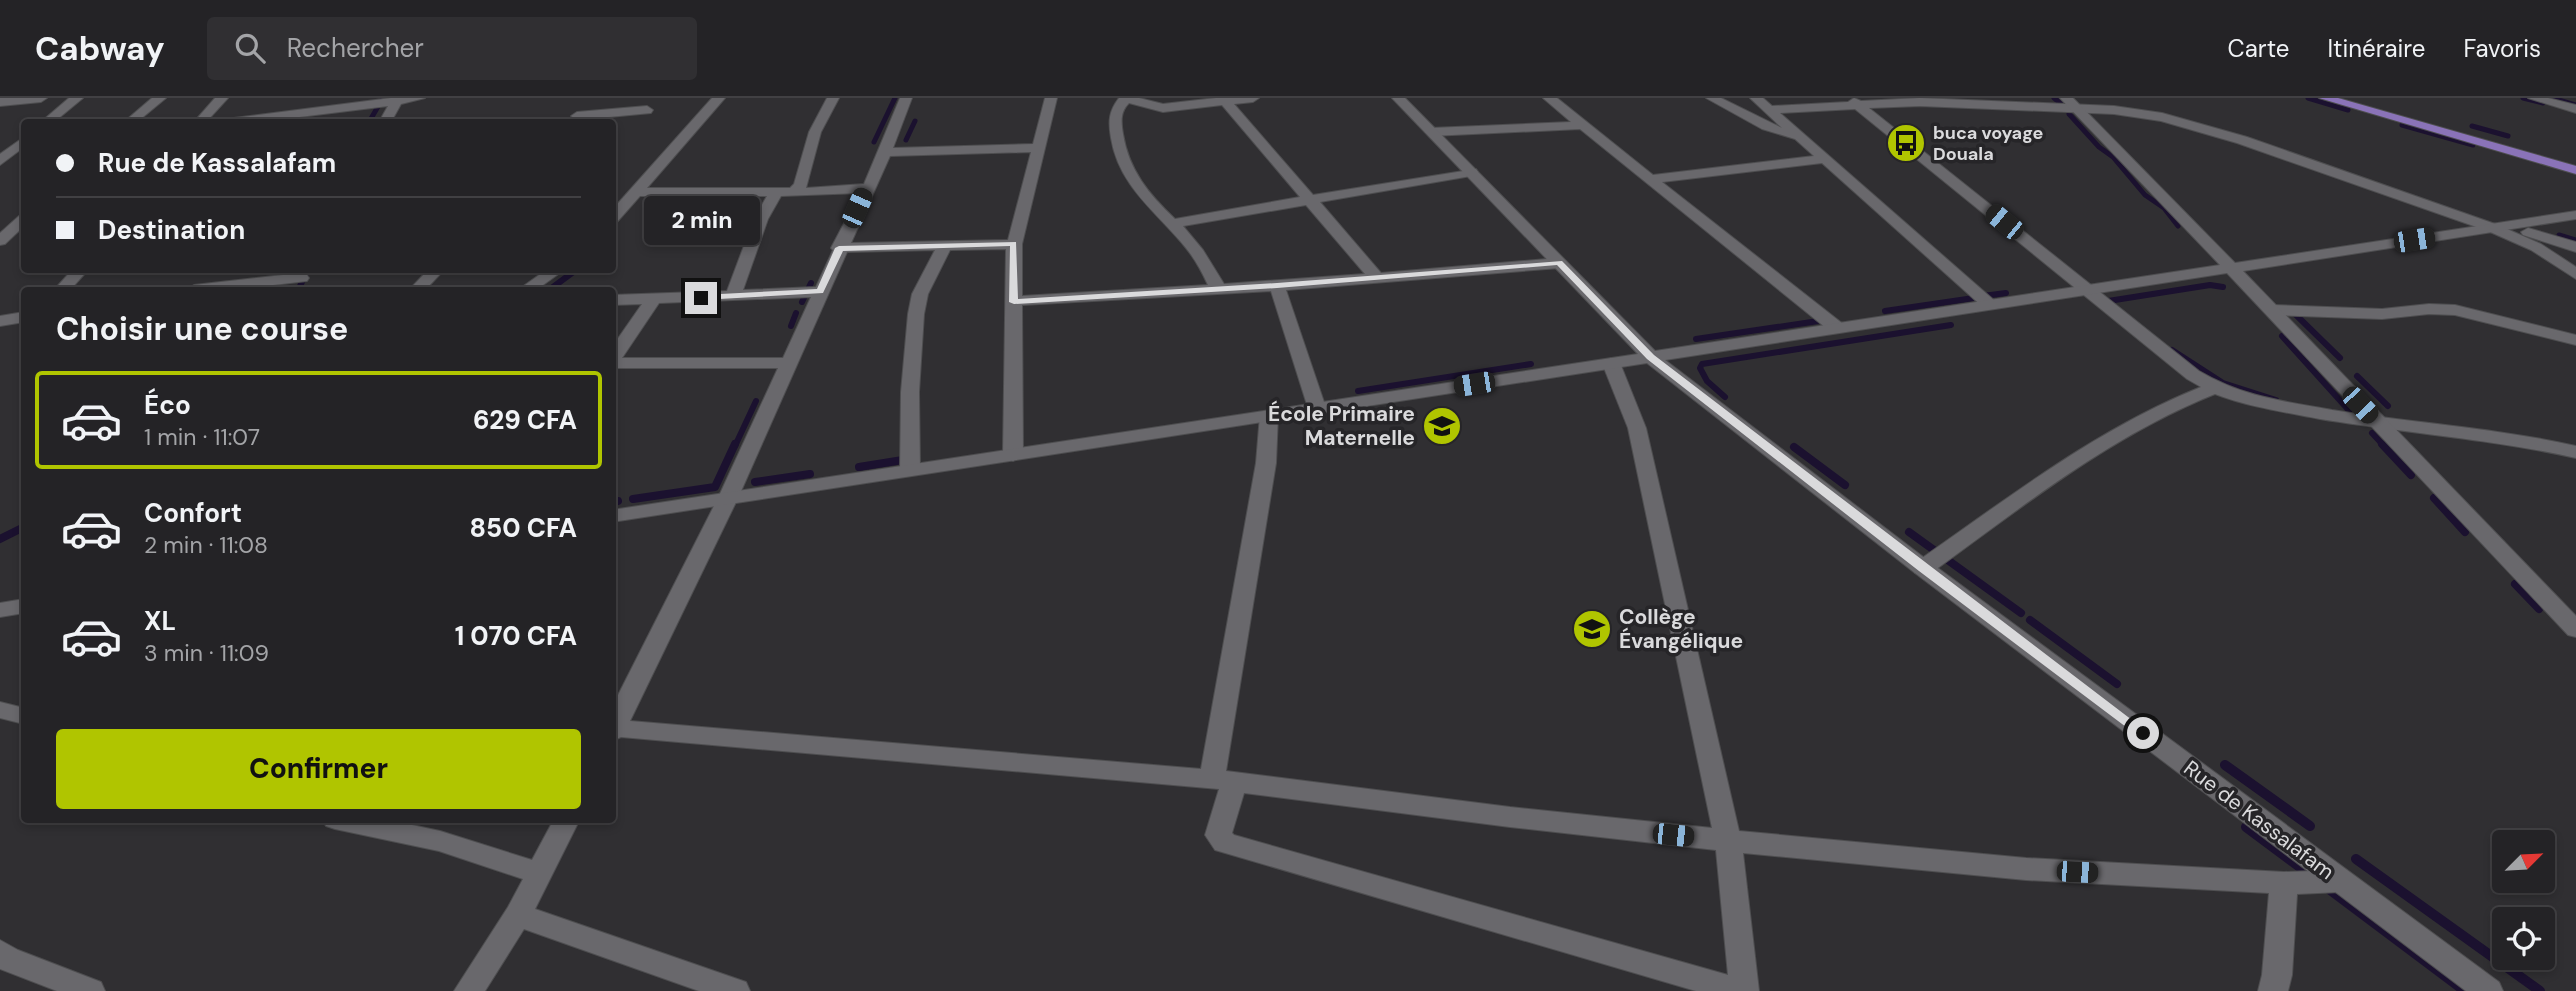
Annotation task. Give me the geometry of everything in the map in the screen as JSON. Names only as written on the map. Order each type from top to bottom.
[{"type":"main road","points":[[2325,98],[2576,170]]},
{"type":"main road","points":[[2351,98],[2576,161]]},
{"type":"street","points":[[4,100],[41,98]]},
{"type":"street","points":[[51,119],[77,98]]},
{"type":"street","points":[[134,119],[160,98]]},
{"type":"street","points":[[203,119],[222,98]]},
{"type":"street","points":[[255,119],[419,98]]},
{"type":"street","points":[[573,119],[579,98]]},
{"type":"street","points":[[616,200],[703,98]]},
{"type":"street","points":[[616,214],[719,98]]},
{"type":"street","points":[[794,192],[801,184],[815,132],[833,98]]},
{"type":"street","points":[[616,724],[728,498],[866,188],[885,152],[906,98]]},
{"type":"street","points":[[1013,455],[1014,244],[1051,98]]},
{"type":"street","points":[[1219,289],[1199,255],[1145,199],[1121,155],[1115,111],[1126,98],[1159,103],[1253,98]]},
{"type":"street","name":"Rue de Kassalafam","points":[[1398,98],[1651,357],[1923,568],[2488,991]]},
{"type":"street","points":[[1549,98],[1837,328]]},
{"type":"street","points":[[1712,98],[1766,126],[1803,140]]},
{"type":"street","points":[[1756,98],[1990,305]]},
{"type":"street","points":[[2534,98],[2576,109]]},
{"type":"street","points":[[387,119],[398,99]]},
{"type":"street","points":[[1223,100],[1376,278]]},
{"type":"street","points":[[1769,110],[1853,101],[1911,100],[2070,103],[2147,114],[2217,131],[2501,227],[2576,247]]},
{"type":"street","points":[[1853,101],[2193,375],[2215,388],[2249,401],[2378,424],[2532,442],[2576,452]]},
{"type":"street","points":[[2070,103],[2272,310],[2576,630]]},
{"type":"street","points":[[580,119],[647,110]]},
{"type":"street","points":[[1431,132],[1582,125]]},
{"type":"street","points":[[0,161],[21,144]]},
{"type":"street","points":[[885,152],[1038,148]]},
{"type":"street","points":[[1650,179],[1825,159]]},
{"type":"street","points":[[1171,224],[1471,172]]},
{"type":"street","points":[[636,192],[794,192],[866,188]]},
{"type":"street","points":[[733,296],[761,219],[777,191]]},
{"type":"street","points":[[616,515],[2576,215]]},
{"type":"street","points":[[0,242],[21,222]]},
{"type":"street","points":[[2501,227],[2576,274]]},
{"type":"street","points":[[839,248],[1014,244]]},
{"type":"street","points":[[911,470],[910,392],[916,314],[920,294],[945,246]]},
{"type":"street","points":[[1014,302],[1277,286],[1559,263]]},
{"type":"street","points":[[65,287],[77,273]]},
{"type":"street","points":[[420,287],[433,273]]},
{"type":"street","points":[[530,287],[552,273]]},
{"type":"street","points":[[554,287],[570,273]]},
{"type":"street","points":[[223,287],[300,279]]},
{"type":"street","points":[[1277,286],[1317,408]]},
{"type":"street","points":[[616,300],[820,292]]},
{"type":"street","points":[[616,355],[653,300]]},
{"type":"street","points":[[2272,310],[2382,314],[2430,309],[2455,310],[2576,340]]},
{"type":"street","points":[[0,321],[21,318]]},
{"type":"street","points":[[616,361],[789,363]]},
{"type":"street","points":[[1269,415],[1266,463],[1223,780],[1218,835],[1225,844],[1742,991],[1737,904],[1728,841],[1637,428],[1611,363]]},
{"type":"street","points":[[1923,568],[2104,443],[2174,403],[2215,388]]},
{"type":"street","points":[[0,610],[21,606]]},
{"type":"street","points":[[0,710],[21,715]]},
{"type":"street","points":[[616,730],[1223,780],[1510,817],[2026,869],[2284,883],[2340,881]]},
{"type":"street","points":[[354,823],[440,841],[538,873]]},
{"type":"street","points":[[469,991],[518,915],[565,823]]},
{"type":"street","points":[[2273,991],[2277,975],[2284,883]]},
{"type":"street","points":[[518,915],[735,991]]},
{"type":"street","points":[[0,952],[8,959],[90,991]]},
{"type":"waterway","points":[[371,119],[383,98]]},
{"type":"waterway","points":[[874,142],[895,98]]},
{"type":"waterway","points":[[2054,98],[2069,110],[2069,114],[2099,147],[2113,157],[2145,195],[2164,208],[2178,226]]},
{"type":"waterway","points":[[2308,98],[2348,110]]},
{"type":"waterway","points":[[2523,98],[2543,103]]},
{"type":"waterway","points":[[2552,98],[2576,105]]},
{"type":"waterway","points":[[906,140],[915,121]]},
{"type":"waterway","points":[[2402,125],[2473,145]]},
{"type":"waterway","points":[[2472,126],[2508,136]]},
{"type":"waterway","points":[[2559,235],[2576,240]]},
{"type":"waterway","points":[[274,287],[282,273]]},
{"type":"waterway","points":[[300,287],[306,273]]},
{"type":"waterway","points":[[553,287],[572,273]]},
{"type":"waterway","points":[[802,302],[811,283]]},
{"type":"waterway","points":[[2102,302],[2210,285],[2223,287]]},
{"type":"waterway","points":[[1983,296],[2006,293]]},
{"type":"waterway","points":[[1885,311],[1974,298]]},
{"type":"waterway","points":[[2293,312],[2340,358]]},
{"type":"waterway","points":[[791,326],[796,313]]},
{"type":"waterway","points":[[1696,339],[1825,320]]},
{"type":"waterway","points":[[1725,397],[1707,381],[1700,368],[1702,364],[1951,325]]},
{"type":"waterway","points":[[2282,336],[2354,416]]},
{"type":"waterway","points":[[2172,350],[2223,383],[2276,400]]},
{"type":"waterway","points":[[1358,391],[1531,364]]},
{"type":"waterway","points":[[2357,376],[2388,406]]},
{"type":"waterway","points":[[735,446],[756,401]]},
{"type":"waterway","points":[[2372,433],[2384,446]]},
{"type":"waterway","points":[[633,499],[715,487],[735,444]]},
{"type":"waterway","points":[[2382,444],[2411,475]]},
{"type":"waterway","points":[[1794,447],[1845,485]]},
{"type":"waterway","points":[[859,467],[909,459]]},
{"type":"waterway","points":[[755,482],[810,474]]},
{"type":"waterway","points":[[2434,498],[2465,532]]},
{"type":"waterway","points":[[0,539],[21,528]]},
{"type":"waterway","points":[[1909,532],[2021,613]]},
{"type":"waterway","points":[[2515,584],[2539,609]]},
{"type":"waterway","points":[[2030,620],[2117,684]]},
{"type":"waterway","points":[[2225,765],[2310,826]]},
{"type":"waterway","points":[[2246,827],[2312,876]]},
{"type":"waterway","points":[[2356,859],[2540,991]]},
{"type":"waterway","points":[[2325,886],[2465,991]]},
{"type":"place","name":"buca voyage Douala","points":[[1906,143]]},
{"type":"place","name":"École Primaire Maternelle","points":[[1442,426]]},
{"type":"place","name":"Collège Évangélique","points":[[1592,629]]},
{"type":"route","points":[[701,298],[820,292],[839,248],[1014,244],[1014,302],[1277,286],[1559,263],[1651,357],[1923,568],[2143,733]]}]
